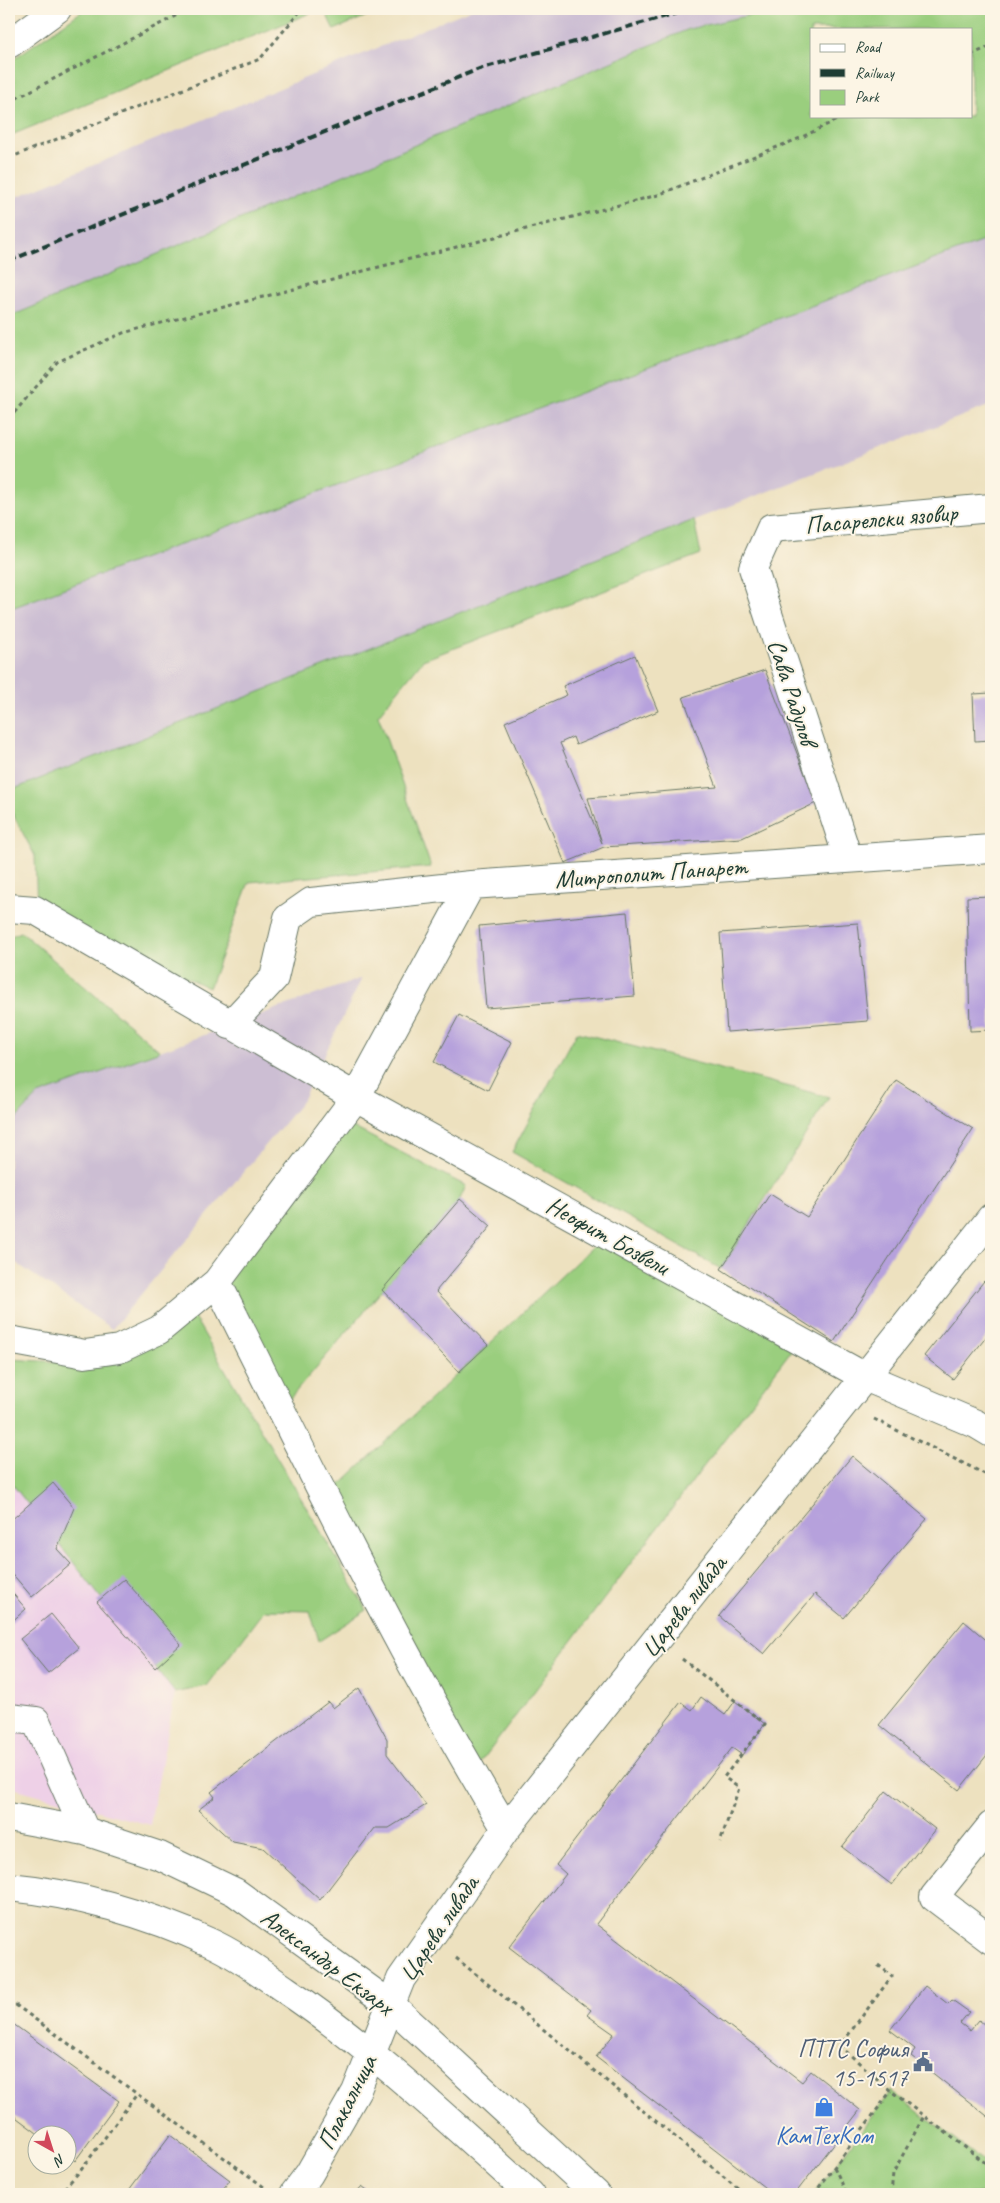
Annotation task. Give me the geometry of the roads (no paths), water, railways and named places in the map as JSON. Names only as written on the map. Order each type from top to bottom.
[{"type":"street","points":[[9,44],[57,9]]},
{"type":"street","name":"Пасарелски язовир","points":[[771,528],[991,508]]},
{"type":"street","name":"Сава Радулов","points":[[771,528],[752,568],[848,858]]},
{"type":"street","name":"Митрополит Панарет","points":[[230,1025],[274,978],[288,918],[312,902],[471,885],[848,858],[991,850]]},
{"type":"street","points":[[9,1340],[85,1354],[119,1349],[159,1330],[218,1282],[356,1097],[471,885]]},
{"type":"street","name":"Неофит Бозвели","points":[[9,908],[35,910],[356,1097],[865,1377],[976,1424],[991,1433]]},
{"type":"street","name":"Царева ливада","points":[[391,2005],[402,1979],[506,1829],[991,1218]]},
{"type":"street","points":[[218,1282],[383,1612],[472,1774],[506,1829]]},
{"type":"street","points":[[9,1718],[36,1721],[85,1831]]},
{"type":"street","name":"Александър Екзарх","points":[[9,1817],[85,1831],[160,1856],[235,1892],[391,2005],[596,2194]]},
{"type":"street","points":[[991,1826],[934,1896],[991,1940]]},
{"type":"street","name":"Александър Екзарх","points":[[9,1887],[48,1891],[168,1924],[211,1942],[258,1971],[336,2024],[372,2052],[530,2194]]},
{"type":"street","name":"Плакалница","points":[[294,2194],[309,2174],[356,2092],[391,2005]]},
{"type":"railway","points":[[9,261],[479,69],[677,13]]},
{"type":"place","name":"ПТТС София 15-1517","points":[[923,2062]]},
{"type":"place","name":"КамТехКом","points":[[824,2107]]}]
